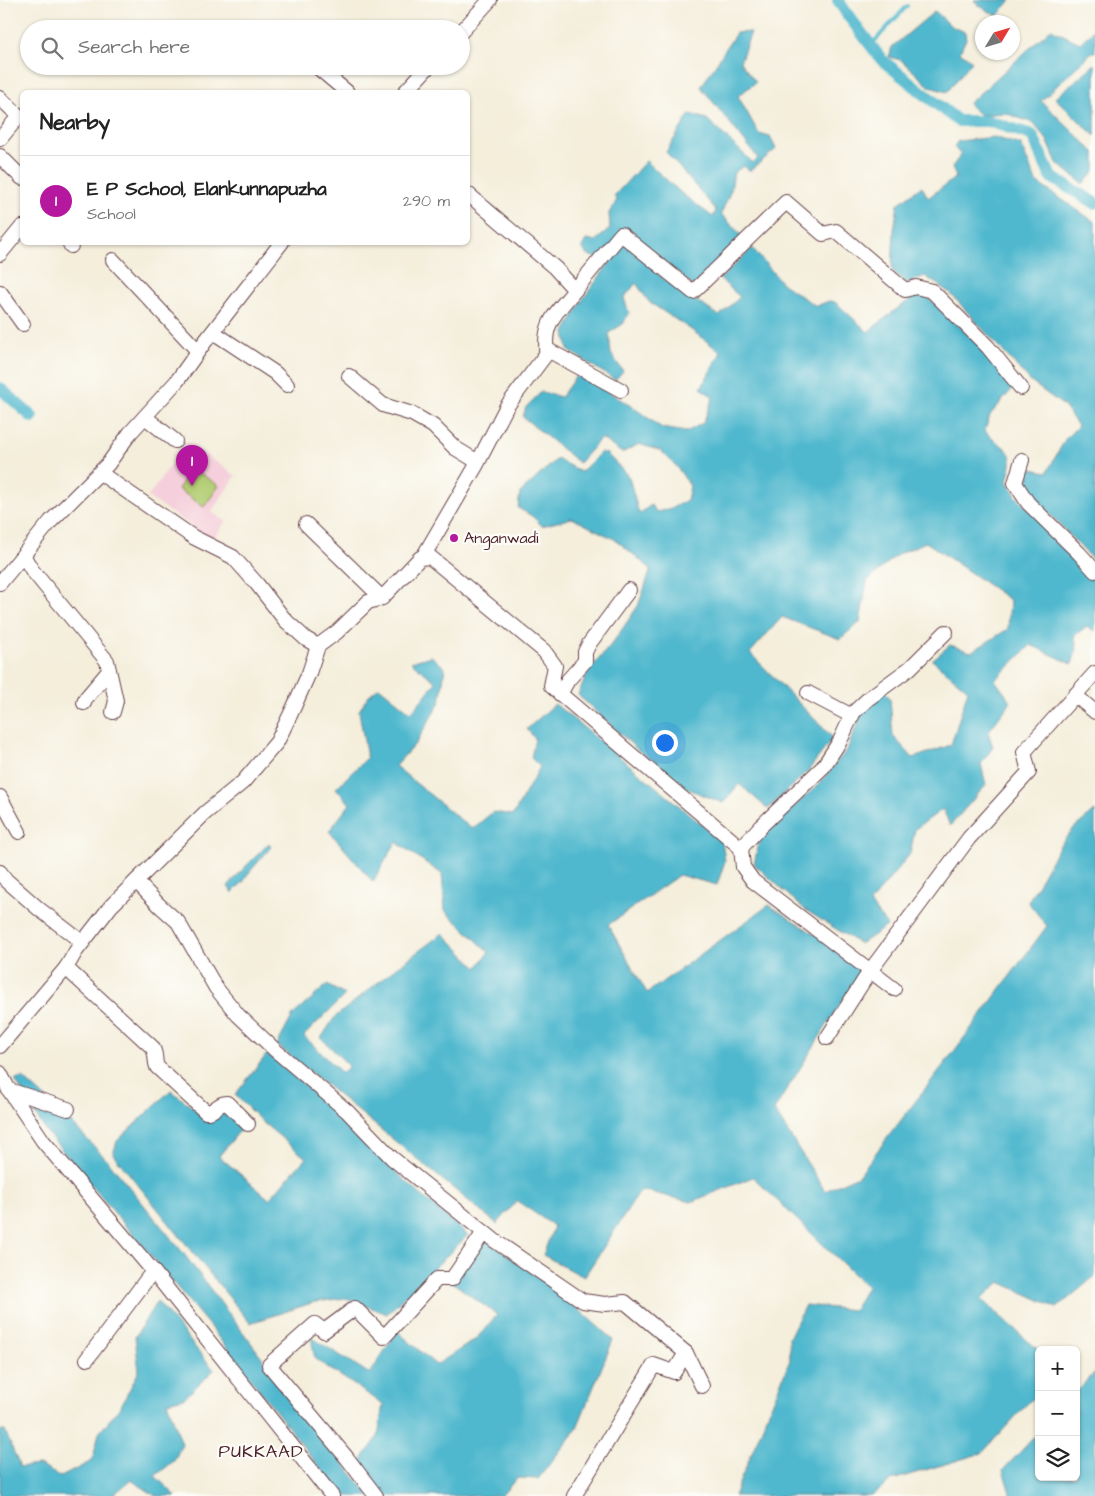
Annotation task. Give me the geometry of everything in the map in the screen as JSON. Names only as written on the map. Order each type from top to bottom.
[{"type":"street","points":[[470,22],[490,0]]},
{"type":"street","points":[[327,75],[345,90]]},
{"type":"street","points":[[407,90],[421,75]]},
{"type":"street","points":[[0,98],[19,116],[0,139]]},
{"type":"street","points":[[0,156],[20,176]]},
{"type":"street","points":[[470,196],[555,268],[576,290]]},
{"type":"street","points":[[423,558],[478,462],[507,406],[547,353],[544,339],[549,322],[621,234],[693,292],[786,202],[823,234],[836,231],[905,290],[916,287],[932,291],[988,347],[1021,388]]},
{"type":"street","points":[[0,254],[20,230]]},
{"type":"street","points":[[0,583],[51,521],[108,464],[130,432],[177,381],[280,245]]},
{"type":"street","points":[[113,260],[198,351]]},
{"type":"street","points":[[0,292],[23,324]]},
{"type":"street","points":[[213,332],[264,365],[287,385]]},
{"type":"street","points":[[546,349],[621,390]]},
{"type":"street","points":[[349,376],[383,405],[412,414],[434,426],[455,448],[478,462]]},
{"type":"street","points":[[145,416],[175,441]]},
{"type":"street","points":[[1022,460],[1015,483],[1028,503],[1095,571]]},
{"type":"street","points":[[100,471],[103,475],[193,537],[234,557],[286,620],[306,639],[318,646]]},
{"type":"street","points":[[306,524],[382,598]]},
{"type":"street","points":[[23,555],[32,570],[107,661],[116,701],[113,712]]},
{"type":"street","points":[[0,1046],[66,968],[82,942],[111,906],[205,813],[243,782],[277,742],[309,673],[318,646],[337,632],[368,602],[382,598],[420,558],[430,558],[544,651],[555,666],[551,686],[741,848],[743,867],[753,881],[894,989]]},
{"type":"street","points":[[560,694],[568,680],[585,661],[585,652],[589,644],[629,590]]},
{"type":"street","points":[[741,848],[760,827],[823,767],[840,741],[852,716],[869,698],[910,668],[946,632]]},
{"type":"street","points":[[84,703],[86,698],[109,671]]},
{"type":"street","points":[[827,1038],[870,971],[969,838],[1029,772],[1024,752],[1095,672]]},
{"type":"street","points":[[808,693],[852,716]]},
{"type":"street","points":[[1075,695],[1095,712]]},
{"type":"street","points":[[0,797],[19,832]]},
{"type":"street","points":[[0,872],[6,880],[39,909],[82,942]]},
{"type":"street","points":[[136,881],[178,922],[216,988],[238,1015],[275,1050],[347,1110],[392,1158],[484,1232],[583,1301],[605,1304],[625,1302],[686,1353],[702,1386]]},
{"type":"street","points":[[66,968],[152,1047],[155,1052],[157,1067],[206,1112],[211,1112],[222,1103],[227,1103],[248,1124]]},
{"type":"street","points":[[0,1073],[43,1141],[152,1272],[324,1493]]},
{"type":"street","points":[[9,1090],[68,1109]]},
{"type":"street","points":[[376,1496],[347,1458],[269,1365],[314,1324],[324,1331],[354,1308],[384,1337],[437,1278],[452,1279],[484,1232]]},
{"type":"street","points":[[87,1359],[152,1272]]},
{"type":"street","points":[[574,1496],[654,1365],[674,1372],[686,1353]]},
{"type":"shaded area","points":[[187,442],[236,476],[211,512],[226,521],[212,540],[148,497]]},
{"type":"green space","points":[[192,468],[219,486],[204,507],[178,489]]},
{"type":"water","points":[[974,0],[1011,0],[998,15],[978,5]]},
{"type":"water","points":[[935,11],[951,26],[965,32],[966,39],[960,52],[972,61],[947,92],[930,87],[901,60],[889,57],[892,47]]},
{"type":"water","points":[[1051,29],[1080,43],[1095,29],[1095,52],[1092,52],[1041,101],[1095,153],[1095,171],[1083,184],[1057,163],[1047,140],[1033,123],[1005,113],[980,115],[968,104],[1017,60],[1020,60],[1020,57]]},
{"type":"water","points":[[751,32],[740,62],[756,82],[738,96],[759,134],[770,137],[776,149],[750,171],[744,166],[734,172],[731,190],[721,214],[744,238],[694,287],[628,231],[598,259],[586,254],[582,247],[586,240],[595,241],[610,229],[609,213],[617,200],[614,196],[646,161],[681,193],[713,217],[716,210],[666,152],[690,114],[707,119],[753,163],[758,158],[701,87],[736,33]]},
{"type":"water","points":[[1095,64],[1095,136],[1055,98]]},
{"type":"water","points":[[994,137],[1021,145],[1036,182],[1095,222],[1095,562],[1026,489],[1023,479],[1027,468],[1047,472],[1066,438],[1078,426],[1064,406],[1031,382],[950,293],[925,276],[907,283],[892,270],[894,230],[898,204],[922,186],[928,198],[956,177],[952,167],[961,155],[954,147],[958,141]]},
{"type":"water","points":[[624,243],[665,280],[719,316],[740,297],[720,279],[752,248],[783,284],[816,306],[829,301],[835,302],[868,332],[921,292],[985,350],[1014,387],[990,415],[985,430],[1010,455],[1011,465],[1007,481],[1016,496],[1095,576],[1095,631],[1087,626],[1074,636],[1077,648],[1072,664],[1031,645],[995,680],[1011,702],[988,732],[993,747],[981,764],[986,785],[950,826],[943,809],[915,829],[910,854],[870,903],[887,926],[860,944],[804,909],[754,864],[759,842],[782,817],[818,785],[847,750],[865,705],[883,689],[890,698],[893,736],[913,758],[951,745],[968,690],[932,660],[950,645],[971,652],[1008,629],[1010,600],[926,542],[898,554],[867,581],[860,622],[840,639],[782,617],[750,653],[833,738],[808,771],[768,809],[739,784],[723,803],[686,788],[639,751],[578,695],[588,672],[614,641],[638,606],[651,569],[616,540],[572,518],[542,526],[532,516],[518,508],[520,493],[557,459],[581,472],[601,452],[607,454],[629,477],[639,514],[651,505],[657,512],[672,508],[687,500],[690,486],[677,467],[661,451],[639,444],[622,453],[601,438],[579,463],[523,417],[526,407],[541,392],[561,397],[576,376],[598,385],[662,428],[686,432],[703,423],[713,397],[701,388],[721,352],[649,302],[636,283],[624,298],[629,313],[623,324],[609,333],[611,354],[623,371],[615,380],[568,350],[565,332],[583,299]]},
{"type":"water","points":[[431,656],[445,668],[440,702],[416,743],[395,766],[472,829],[493,812],[513,815],[540,767],[531,758],[535,739],[527,729],[555,704],[722,841],[725,861],[717,885],[679,875],[608,925],[647,993],[769,905],[864,966],[774,1110],[825,1191],[858,1176],[1047,926],[1028,902],[1060,845],[1074,828],[1095,811],[1095,1276],[1057,1308],[1000,1282],[981,1299],[1035,1347],[1035,1395],[982,1453],[892,1480],[872,1496],[734,1496],[790,1360],[789,1338],[805,1305],[854,1310],[867,1287],[753,1177],[691,1202],[641,1190],[584,1277],[543,1255],[554,1226],[517,1201],[497,1224],[277,1045],[293,1015],[327,985],[345,995],[304,1036],[342,1073],[349,1066],[321,1038],[335,1017],[443,933],[477,968],[489,952],[445,911],[442,874],[396,842],[373,882],[329,831],[350,804],[336,788],[367,758],[359,711],[368,696],[379,687],[411,713],[436,682],[411,662]]},
{"type":"water","points":[[269,843],[271,847],[232,893],[228,886]]},
{"type":"water","points":[[267,1054],[327,1103],[361,1139],[412,1187],[468,1235],[387,1314],[346,1298],[315,1302],[250,1323],[113,1154],[117,1141],[171,1090],[209,1121],[223,1105],[242,1128],[219,1156],[269,1199],[306,1158],[261,1121],[235,1095]]},
{"type":"water","points":[[23,1078],[65,1116],[108,1161],[184,1254],[313,1425],[370,1496],[342,1496],[207,1323],[45,1130],[15,1080]]},
{"type":"water","points":[[484,1237],[567,1299],[613,1340],[576,1430],[538,1479],[517,1478],[501,1496],[383,1496],[360,1462],[378,1437],[383,1404],[315,1359],[311,1337],[370,1374],[397,1331],[436,1365],[476,1339],[497,1315],[452,1282]]},
{"type":"water","points":[[157,1301],[214,1370],[184,1398],[167,1402],[182,1444],[174,1461],[155,1476],[176,1496],[156,1496],[131,1480],[112,1496],[0,1496],[0,1431],[5,1431],[20,1467],[39,1465],[61,1477],[92,1461],[99,1433],[121,1406],[139,1371],[135,1337]]},
{"type":"water","points":[[1095,1372],[1095,1496],[1011,1496],[1003,1470],[1035,1436],[1035,1481],[1080,1481],[1080,1388]]},
{"type":"waterway","points":[[838,0],[882,60],[958,121],[988,121],[1032,135],[1051,177],[1095,203]]},
{"type":"waterway","points":[[871,45],[907,6]]},
{"type":"waterway","points":[[0,388],[32,417]]},
{"type":"place","name":"E P School, Elankunnapuzha","points":[[192,486]]},
{"type":"place","name":"Anganwadi","points":[[454,538]]},
{"type":"district","name":"PUKKAAD","points":[[261,1451]]}]
